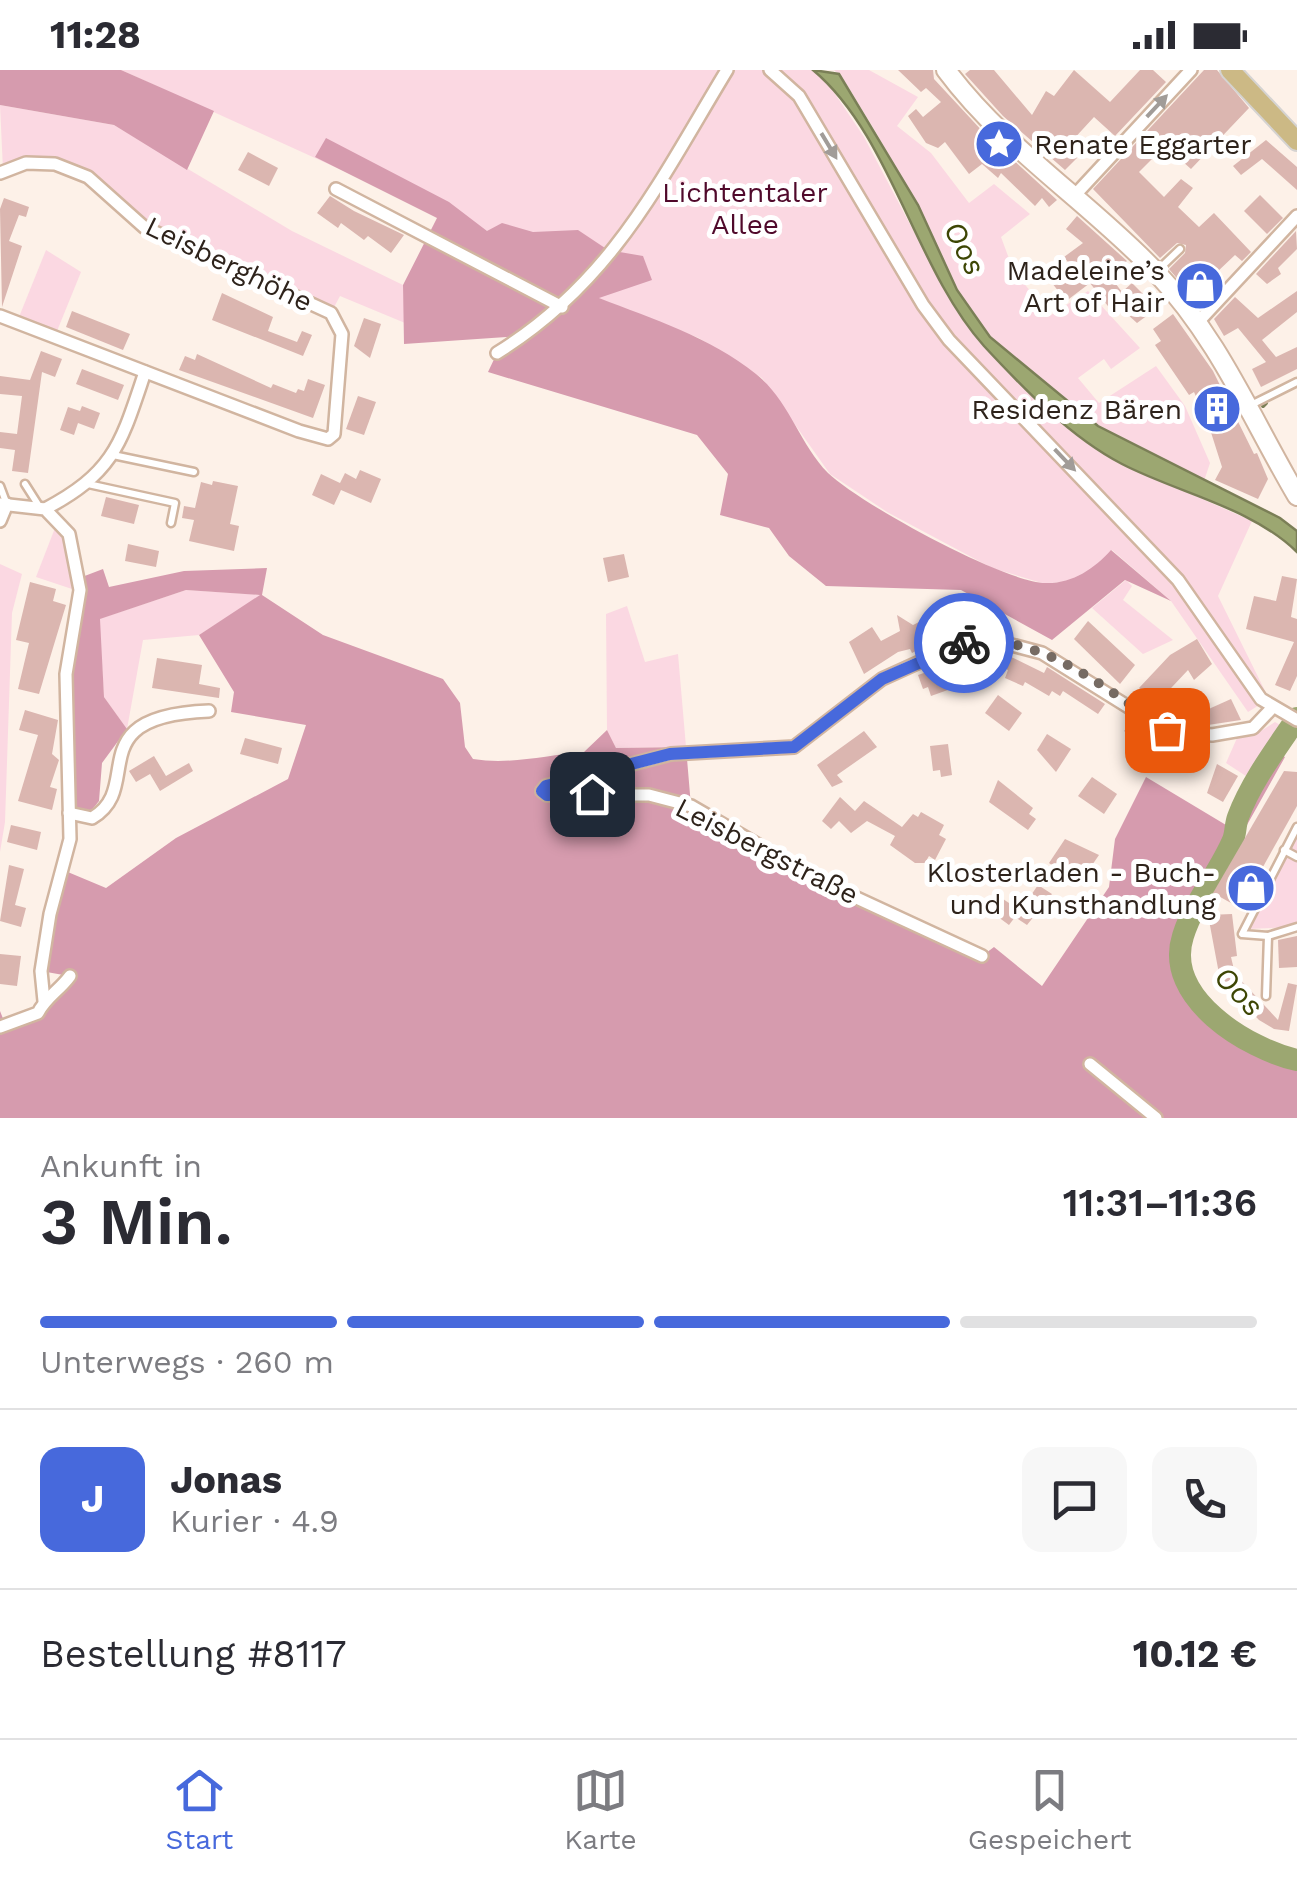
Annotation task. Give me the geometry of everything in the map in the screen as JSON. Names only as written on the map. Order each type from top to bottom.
[{"type":"main road","points":[[946,70],[1001,136],[1076,194],[1156,272],[1199,321],[1297,496]]},
{"type":"main road","points":[[1230,70],[1297,141]]},
{"type":"street","points":[[497,353],[562,307],[592,278],[634,224],[727,70]]},
{"type":"street","points":[[770,70],[799,96],[923,305],[949,340],[1178,580],[1253,689],[1278,711],[1297,720]]},
{"type":"street","points":[[1076,194],[1191,70]]},
{"type":"street","name":"Leisberghöhe","points":[[0,174],[26,163],[55,164],[88,177],[144,227],[331,313],[342,334],[337,423],[329,442],[0,316]]},
{"type":"street","points":[[336,190],[562,307]]},
{"type":"street","points":[[1199,321],[1297,216]]},
{"type":"street","points":[[0,521],[3,504],[42,508],[88,484],[112,455],[145,372]]},
{"type":"street","points":[[0,1027],[38,1013],[44,1001],[41,971],[50,914],[70,839],[66,674],[80,590],[69,534],[42,508]]},
{"type":"street","name":"Leisbergstraße","points":[[982,956],[822,882],[690,806],[650,795],[547,795],[542,791],[546,786],[670,754],[794,747],[882,679],[959,644],[990,639],[1042,653],[1167,730],[1186,736],[1253,728],[1278,711]]},
{"type":"street","points":[[69,812],[92,818],[103,811],[117,779],[118,751],[132,731],[176,712],[209,711]]},
{"type":"street","points":[[44,1001],[58,993],[70,976]]},
{"type":"street","points":[[1090,1064],[1156,1118]]},
{"type":"lane","points":[[1156,272],[1180,249]]},
{"type":"lane","points":[[1250,406],[1297,382]]},
{"type":"lane","points":[[112,455],[194,472]]},
{"type":"lane","points":[[25,484],[42,508]]},
{"type":"lane","points":[[88,484],[174,503],[171,523]]},
{"type":"lane","points":[[0,486],[3,504]]},
{"type":"lane","points":[[1297,827],[1242,934],[1268,936],[1297,926]]},
{"type":"lane","points":[[1284,850],[1297,856]]},
{"type":"lane","points":[[1266,996],[1268,936]]},
{"type":"green space","name":"Lichtentaler Allee","points":[[121,70],[813,70],[827,82],[864,137],[952,304],[983,345],[1083,440],[1121,463],[1252,521],[1218,596],[1269,699],[1248,712],[1171,601],[1112,550],[1096,567],[1068,581],[1045,584],[992,568],[887,512],[830,474],[762,378],[699,338],[580,291],[381,188]]},
{"type":"green space","points":[[834,70],[869,70],[918,97],[897,126],[931,153],[969,203],[994,184],[1030,214],[1001,237],[1014,272],[1051,315],[1088,291],[1140,348],[1111,369],[1104,359],[1078,378],[1099,403],[1156,366],[1185,406],[1210,463],[1204,481],[1065,403],[1004,351],[957,288],[889,156]]},
{"type":"green space","points":[[0,105],[114,125],[292,231],[403,285],[405,323],[340,296],[331,313],[144,227],[120,201],[55,164],[3,170]]},
{"type":"green space","points":[[46,250],[81,272],[57,331],[19,317]]},
{"type":"green space","points":[[55,528],[65,537],[72,589],[36,577]]},
{"type":"green space","points":[[0,564],[22,574],[12,613],[5,822],[0,852]]},
{"type":"green space","points":[[1126,580],[1132,586],[1123,600],[1173,640],[1143,654],[1092,608]]},
{"type":"green space","points":[[186,590],[262,595],[199,635],[143,640],[127,729],[104,697],[99,619]]},
{"type":"green space","points":[[627,606],[645,662],[678,654],[686,747],[616,748],[607,730],[606,614]]},
{"type":"green space","points":[[1275,722],[1282,726],[1252,780],[1226,763],[1237,738],[1253,736]]},
{"type":"green space","points":[[1297,831],[1297,927],[1247,929]]},
{"type":"shaded area","points":[[0,70],[121,70],[214,111],[187,170],[114,125],[0,105]]},
{"type":"shaded area","points":[[813,70],[839,74],[918,205],[957,290],[990,337],[1098,426],[1280,518],[1297,531],[1297,552],[1258,523],[1122,464],[1048,411],[984,346],[960,315],[863,130],[840,97]]},
{"type":"shaded area","points":[[326,138],[449,202],[487,231],[502,223],[533,232],[578,230],[608,250],[643,256],[652,280],[599,298],[700,339],[756,374],[777,396],[828,473],[899,521],[998,570],[1045,583],[1082,574],[1111,550],[1171,601],[1125,580],[1052,640],[961,590],[826,586],[789,556],[769,528],[720,515],[728,474],[697,435],[488,372],[497,353],[522,336],[404,344],[403,285],[437,218],[315,157]]},
{"type":"shaded area","points":[[267,568],[262,595],[323,635],[443,679],[460,703],[465,747],[473,759],[515,760],[584,752],[607,730],[616,748],[686,747],[691,806],[732,831],[982,956],[994,947],[1042,986],[1109,887],[1115,839],[1146,777],[1226,825],[1270,748],[1285,757],[1191,925],[1187,949],[1200,992],[1214,1010],[1253,1038],[1297,1055],[1297,1118],[0,1118],[0,1011],[6,1026],[38,1013],[69,976],[41,971],[63,870],[106,888],[176,838],[288,779],[306,725],[231,712],[234,692],[199,635],[260,595],[186,590],[100,619],[104,697],[127,729],[102,763],[99,801],[91,811],[71,810],[66,674],[82,577],[103,569],[109,587],[184,571]]},
{"type":"building","points":[[898,70],[933,70],[934,79],[985,134],[1057,200],[1049,207],[1042,198],[1035,206],[1001,173],[998,178],[982,164],[969,174],[945,142],[938,148],[926,143],[908,116],[916,109],[923,117],[941,102],[926,88],[921,92]]},
{"type":"building","points":[[970,70],[994,70],[1032,115],[1046,91],[1054,96],[1074,70],[1110,102],[1140,70],[1153,70],[1166,82],[1115,136],[1094,117],[1071,142],[1083,152],[1065,170],[1003,116],[965,74]]},
{"type":"building","points":[[1204,70],[1217,70],[1249,108],[1191,169],[1165,146],[1139,172],[1164,197],[1181,179],[1193,188],[1178,207],[1199,227],[1214,213],[1251,252],[1242,261],[1235,255],[1216,273],[1211,281],[1216,287],[1199,304],[1169,269],[1185,253],[1186,245],[1177,243],[1160,258],[1093,189]]},
{"type":"building","points":[[1266,140],[1297,167],[1297,190],[1262,159],[1241,175],[1233,166]]},
{"type":"building","points":[[248,152],[278,168],[269,186],[238,170]]},
{"type":"building","points":[[1260,195],[1283,218],[1267,234],[1244,211]]},
{"type":"building","points":[[330,196],[404,235],[391,253],[341,223],[338,228],[317,213]]},
{"type":"building","points":[[4,198],[29,207],[26,217],[19,215],[9,241],[22,246],[2,307],[0,209]]},
{"type":"building","points":[[1077,216],[1127,261],[1109,275],[1122,292],[1132,283],[1148,299],[1144,302],[1152,312],[1137,323],[1117,305],[1111,310],[1090,283],[1061,305],[1054,296],[1059,292],[1052,283],[1072,267],[1064,257],[1083,243],[1066,229]]},
{"type":"building","points":[[1296,231],[1297,249],[1278,268],[1281,274],[1267,284],[1256,274]]},
{"type":"building","points":[[1297,291],[1297,312],[1262,340],[1276,357],[1297,347],[1297,369],[1261,387],[1252,369],[1266,362],[1238,328],[1224,336],[1214,319],[1235,297],[1258,318]]},
{"type":"building","points":[[222,293],[273,317],[268,331],[297,342],[302,331],[312,335],[303,356],[212,320]]},
{"type":"building","points":[[72,311],[130,334],[123,350],[66,327]]},
{"type":"building","name":"Residenz Bären","points":[[1173,314],[1213,371],[1254,454],[1257,453],[1268,479],[1258,499],[1215,480],[1222,467],[1208,423],[1194,392],[1189,395],[1155,345],[1161,341],[1153,329]]},
{"type":"building","points":[[364,318],[381,324],[370,358],[354,346]]},
{"type":"building","points":[[41,351],[62,359],[55,377],[42,372],[28,473],[12,471],[15,450],[0,448],[0,432],[17,434],[22,396],[0,394],[0,376],[30,380]]},
{"type":"building","points":[[197,354],[271,388],[273,384],[296,393],[298,389],[304,391],[308,379],[325,385],[313,418],[179,370],[185,356],[195,360]]},
{"type":"building","points":[[82,369],[124,385],[118,400],[76,384]]},
{"type":"building","points":[[358,396],[376,402],[364,435],[346,429]]},
{"type":"building","points":[[82,406],[100,413],[94,429],[78,423],[74,435],[60,430],[68,407],[80,411]]},
{"type":"building","points":[[360,470],[381,479],[371,503],[341,490],[334,505],[312,495],[321,474],[340,483],[345,473],[356,479]]},
{"type":"building","points":[[213,481],[238,486],[230,524],[239,526],[234,551],[189,541],[194,520],[182,518],[184,506],[195,508],[201,482],[212,485]]},
{"type":"building","points":[[106,497],[139,505],[134,524],[101,516]]},
{"type":"building","points":[[128,544],[159,551],[156,567],[125,561]]},
{"type":"building","points":[[624,554],[629,577],[608,582],[603,558]]},
{"type":"building","points":[[1282,576],[1297,579],[1291,617],[1297,619],[1297,676],[1290,691],[1275,685],[1294,642],[1246,629],[1254,596],[1276,601]]},
{"type":"building","points":[[30,582],[56,589],[53,601],[66,605],[39,694],[18,689],[29,643],[16,640]]},
{"type":"building","points":[[897,615],[913,625],[919,622],[929,644],[912,653],[910,649],[898,652],[864,674],[849,642],[872,627],[881,641],[900,631]]},
{"type":"building","points":[[1088,621],[1135,665],[1120,684],[1074,639]]},
{"type":"building","points":[[1197,639],[1212,664],[1194,680],[1188,670],[1156,704],[1139,688],[1170,655]]},
{"type":"building","points":[[1001,652],[1044,673],[1047,667],[1105,704],[1098,714],[1063,691],[1060,696],[1052,691],[1049,696],[1025,682],[1023,686],[1005,678],[1008,670],[995,664]]},
{"type":"building","points":[[157,658],[202,665],[199,684],[220,688],[219,698],[152,688]]},
{"type":"building","points":[[953,663],[967,673],[970,682],[931,696],[928,687],[923,689],[918,675],[941,667],[947,679],[946,665]]},
{"type":"building","points":[[998,695],[1022,713],[1009,731],[985,713]]},
{"type":"building","points":[[1231,699],[1241,720],[1208,725],[1202,712]]},
{"type":"building","points":[[25,710],[58,720],[52,754],[59,760],[50,787],[57,789],[52,810],[18,801],[38,735],[19,730]]},
{"type":"building","points":[[1133,721],[1166,743],[1156,753],[1124,731]]},
{"type":"building","points":[[864,731],[877,747],[837,775],[843,782],[832,787],[817,765]]},
{"type":"building","points":[[1047,734],[1071,749],[1056,772],[1037,750]]},
{"type":"building","points":[[245,738],[282,748],[278,764],[240,754]]},
{"type":"building","points":[[948,744],[952,775],[941,777],[940,770],[933,771],[930,746]]},
{"type":"building","points":[[154,756],[166,776],[189,763],[193,771],[160,791],[150,774],[136,782],[129,771]]},
{"type":"building","points":[[1217,764],[1238,776],[1223,802],[1207,793]]},
{"type":"building","points":[[1284,771],[1297,772],[1297,806],[1240,908],[1213,893]]},
{"type":"building","points":[[1092,777],[1117,794],[1104,814],[1078,796]]},
{"type":"building","points":[[998,780],[1033,808],[1029,814],[1036,819],[1028,830],[989,802]]},
{"type":"building","points":[[840,797],[855,811],[864,801],[902,827],[913,814],[918,817],[921,812],[944,825],[939,835],[946,839],[935,860],[929,856],[925,863],[915,863],[890,845],[895,836],[867,821],[851,833],[839,821],[831,829],[822,821]]},
{"type":"building","points":[[11,825],[41,832],[37,850],[7,842]]},
{"type":"building","points":[[1065,839],[1099,855],[1079,884],[1049,863]]},
{"type":"building","points":[[9,865],[24,869],[15,905],[26,908],[21,927],[0,921]]},
{"type":"building","points":[[1038,885],[1052,894],[1027,925],[1015,917],[1009,925],[990,911],[1000,897],[1012,905],[1019,895],[1027,901]]},
{"type":"building","points":[[1232,914],[1237,956],[1231,957],[1235,974],[1278,1020],[1288,983],[1297,985],[1289,1031],[1274,1029],[1259,1020],[1220,979],[1208,915]]},
{"type":"building","points":[[1297,936],[1297,967],[1279,968],[1278,940]]},
{"type":"building","points":[[0,954],[21,956],[17,986],[0,984]]},
{"type":"waterway","points":[[1263,406],[1266,403]]},
{"type":"waterway","name":"Oos","points":[[1297,718],[1243,804],[1233,840],[1188,923],[1180,959],[1185,980],[1214,1017],[1256,1045],[1297,1060]]},
{"type":"way so far","points":[[964,643],[990,639],[1042,653],[1105,688],[1167,730]]},
{"type":"place","name":"Renate Eggarter","points":[[999,144]]},
{"type":"place","name":"Madeleine’s Art of Hair","points":[[1200,286]]},
{"type":"place","name":"Residenz Bären","points":[[1217,409]]},
{"type":"place","name":"Klosterladen - Buch- und Kunsthandlung","points":[[1251,888]]},
{"type":"route","points":[[592,794],[547,795],[542,791],[546,786],[670,754],[714,750],[762,752],[794,747],[882,679],[964,643]]}]
